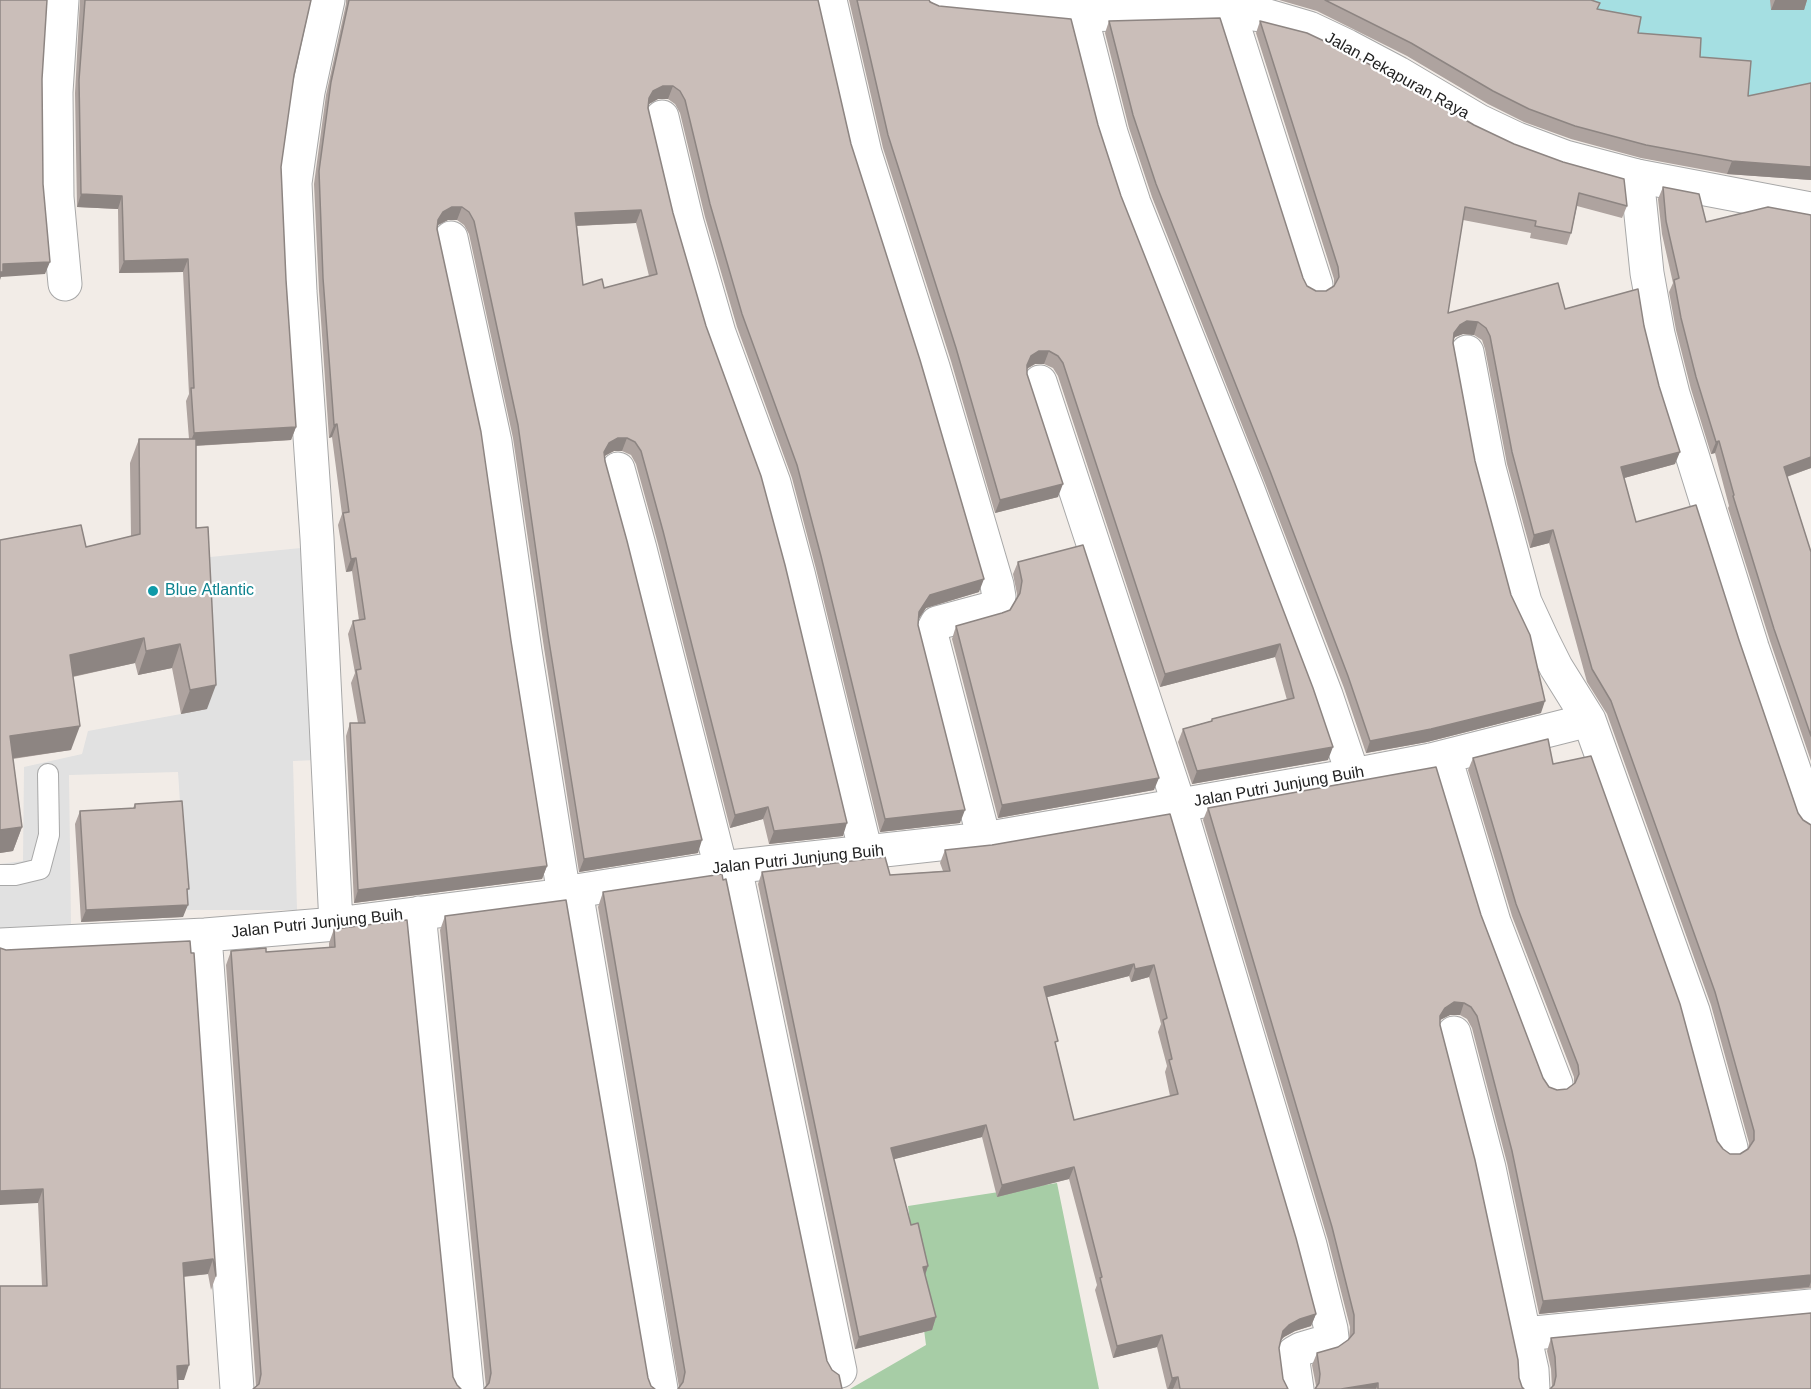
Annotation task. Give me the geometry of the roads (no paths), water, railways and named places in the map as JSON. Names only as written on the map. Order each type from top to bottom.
[{"type":"street","points":[[62,0],[56,92],[57,197],[65,284]]},
{"type":"street","points":[[328,0],[310,82],[295,183],[317,538],[336,924]]},
{"type":"street","points":[[830,0],[865,153],[933,367],[998,585],[999,597],[993,608],[937,623],[931,634],[984,839]]},
{"type":"street","name":"Jalan Pekapuran Raya","points":[[937,0],[1081,15],[1230,11],[1268,16],[1309,28],[1367,57],[1479,121],[1517,139],[1565,157],[1637,176],[1811,209]]},
{"type":"street","points":[[1230,11],[1316,285]]},
{"type":"street","points":[[1081,15],[1111,133],[1134,203],[1248,490],[1326,695],[1353,775]]},
{"type":"street","points":[[662,117],[687,222],[719,333],[774,483],[866,853]]},
{"type":"street","points":[[1637,176],[1647,273],[1658,334],[1673,394],[1752,647],[1811,819]]},
{"type":"street","points":[[451,238],[495,442],[525,651],[661,1389]]},
{"type":"street","points":[[1467,352],[1489,468],[1525,602],[1556,667],[1589,720],[1693,1011],[1731,1148]]},
{"type":"street","points":[[1040,382],[1179,805],[1307,1234],[1332,1338],[1294,1353],[1297,1389]]},
{"type":"street","points":[[618,469],[728,868],[840,1371]]},
{"type":"street","name":"Jalan Putri Junjung Buih","points":[[0,945],[205,934],[336,924],[570,893],[728,868],[984,839],[1445,757],[1589,720]]},
{"type":"street","points":[[1445,757],[1494,922],[1556,1084]]},
{"type":"street","points":[[419,913],[467,1389]]},
{"type":"street","points":[[205,934],[237,1389]]},
{"type":"street","points":[[1454,1033],[1489,1168],[1532,1370],[1533,1389]]},
{"type":"street","points":[[1524,1334],[1811,1306]]},
{"type":"lane","points":[[0,875],[15,875],[40,868],[49,835],[48,774]]},
{"type":"water","points":[[1403,0],[1811,0],[1811,142]]},
{"type":"place","name":"Blue Atlantic","points":[[153,591]]}]
